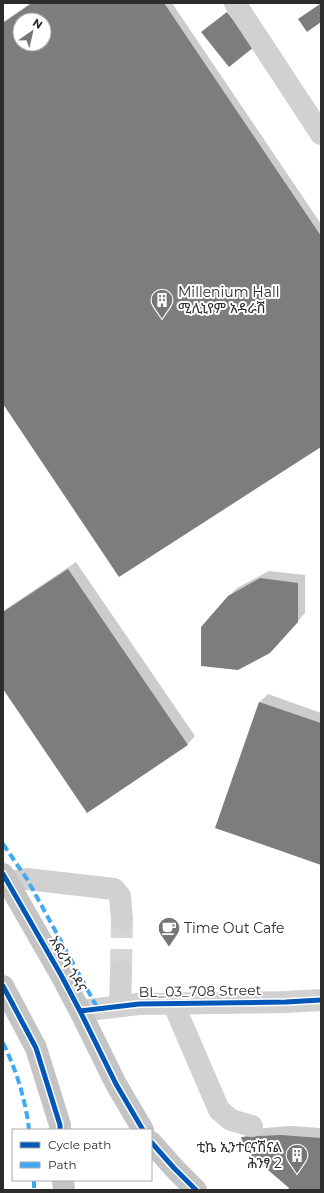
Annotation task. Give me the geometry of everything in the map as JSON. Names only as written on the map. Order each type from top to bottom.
[{"type":"main road","name":"አፍሪካ ጎዳና","points":[[6,878],[61,975],[116,1084],[142,1129]]},
{"type":"main road","points":[[3,986],[36,1048],[60,1129]]},
{"type":"main road","points":[[152,1143],[196,1190]]},
{"type":"street","points":[[235,3],[321,134]]},
{"type":"street","points":[[6,878],[114,889],[120,896],[122,919]]},
{"type":"street","points":[[120,971],[120,1006]]},
{"type":"street","name":"BL_03_708 Street","points":[[80,1011],[120,1006],[173,1003],[286,1002],[321,1000]]},
{"type":"street","points":[[173,1003],[219,1110],[231,1120],[252,1126]]},
{"type":"building","name":"Millenium Hall ሚሊኒየም አዳራሽ","points":[[32,3],[164,3],[321,236],[321,447],[119,577],[3,404],[3,23],[12,17],[12,52],[52,52],[52,12],[19,12]]},
{"type":"building","points":[[320,4],[321,22],[307,32],[298,19]]},
{"type":"building","points":[[227,12],[254,47],[229,67],[201,32]]},
{"type":"building","points":[[68,569],[188,745],[87,813],[3,689],[3,612]]},
{"type":"building","points":[[260,578],[298,583],[298,622],[270,653],[238,670],[201,666],[201,627],[228,596]]},
{"type":"building","points":[[259,702],[321,723],[321,865],[215,828]]},
{"type":"building","name":"ቲኬ ኢንተርናሽናል ሕንፃ 2","points":[[281,1135],[321,1138],[321,1190],[288,1190],[289,1188],[246,1151],[241,1137]]},
{"type":"tunnel","points":[[121,971],[122,919]]},
{"type":"marked path","points":[[3,844],[27,879],[98,1009]]},
{"type":"marked path","points":[[3,1043],[20,1085],[26,1108],[29,1129]]},
{"type":"marked path","points":[[34,1181],[34,1190]]},
{"type":"cycle path","points":[[3,874],[61,975],[116,1084],[142,1129]]},
{"type":"cycle path","points":[[3,986],[36,1048],[60,1129]]},
{"type":"cycle path","points":[[80,1011],[139,1004],[286,1002],[321,1000]]},
{"type":"cycle path","points":[[152,1143],[196,1190]]},
{"type":"place","name":"Millenium Hall ሚሊኒየም አዳራሽ","points":[[162,320]]},
{"type":"place","name":"Time Out Cafe","points":[[169,948]]},
{"type":"place","name":"ቲኬ ኢንተርናሽናል ሕንፃ 2","points":[[297,1174]]}]
